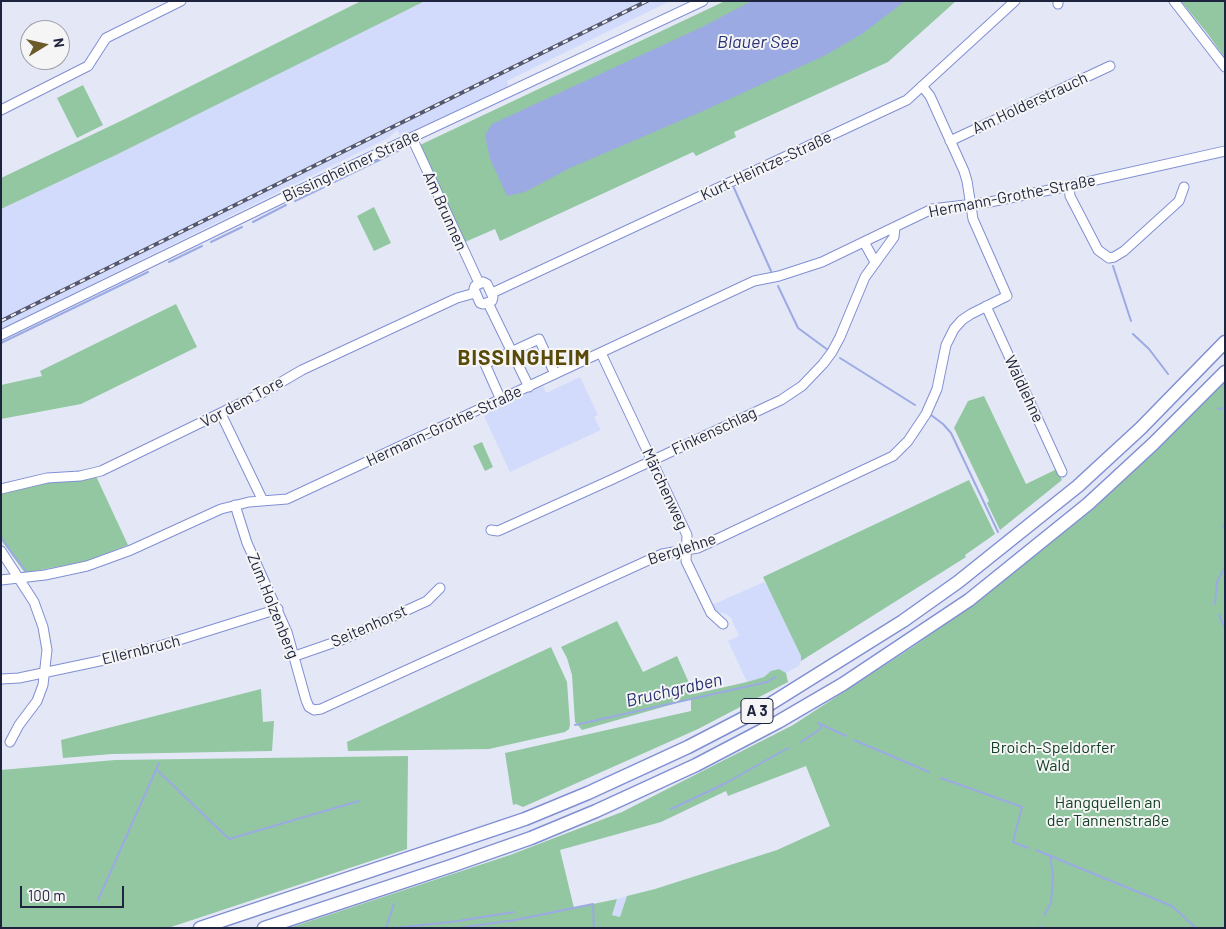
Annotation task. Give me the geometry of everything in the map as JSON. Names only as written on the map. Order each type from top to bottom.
[{"type":"highway","name":"A 3","points":[[200,928],[525,820],[688,748],[766,706],[878,637],[958,582],[1078,486],[1141,428],[1225,342]]},
{"type":"highway","name":"A 3","points":[[264,928],[531,838],[596,811],[696,765],[778,722],[843,684],[969,600],[1088,504],[1153,444],[1225,372]]},
{"type":"street","points":[[1,110],[88,66],[106,38],[181,1]]},
{"type":"street","name":"Bissingheimer Straße","points":[[1,335],[703,1]]},
{"type":"street","name":"Kurt-Heintze-Straße","points":[[492,292],[907,100],[1015,1]]},
{"type":"street","points":[[1174,1],[1225,68]]},
{"type":"street","name":"Am Holderstrauch","points":[[950,141],[1110,66]]},
{"type":"street","points":[[922,86],[930,96],[965,176],[970,204]]},
{"type":"street","name":"Am Brunnen","points":[[412,138],[479,283]]},
{"type":"street","name":"Hermann-Grothe-Straße","points":[[1,580],[46,575],[87,566],[131,550],[235,505],[287,499],[754,281],[779,276],[822,262],[932,209],[990,202],[1225,151]]},
{"type":"street","points":[[1069,186],[1070,196],[1098,250],[1109,258],[1124,251],[1179,201],[1184,187]]},
{"type":"street","name":"Berglehne","points":[[309,707],[314,710],[321,709],[662,554],[698,548],[893,456],[908,441],[926,414],[937,389],[946,345],[954,329],[962,320],[1007,296],[982,241],[970,204]]},
{"type":"street","name":"Finkenschlag","points":[[491,530],[498,531],[652,460],[780,400],[802,386],[832,352],[865,277],[894,237],[895,227]]},
{"type":"street","points":[[864,242],[875,262]]},
{"type":"street","points":[[483,282],[487,284],[492,292],[493,297],[488,303],[483,304],[480,302],[474,289],[479,283],[483,282]]},
{"type":"street","name":"Vor dem Tore","points":[[1,489],[24,482],[47,478],[80,476],[101,471],[221,414],[302,370],[457,298],[475,293]]},
{"type":"street","points":[[488,303],[529,387]]},
{"type":"street","name":"Waldlehne","points":[[986,306],[1062,472]]},
{"type":"street","points":[[501,400],[485,364],[512,351],[539,339],[555,374]]},
{"type":"street","name":"Märchenweg","points":[[601,353],[687,535],[686,561],[711,612],[724,624]]},
{"type":"street","points":[[221,414],[263,501]]},
{"type":"street","name":"Zum Holzenberg","points":[[235,505],[247,543],[278,609],[295,656],[309,707]]},
{"type":"street","points":[[1,551],[34,602],[44,627],[47,650],[46,671],[37,701],[19,725],[10,742]]},
{"type":"street","name":"Seitenhorst","points":[[295,656],[344,639],[427,601],[440,588]]},
{"type":"street","name":"Ellernbruch","points":[[1,679],[20,678],[109,659],[163,645],[278,609]]},
{"type":"shaded area","points":[[425,1],[670,1],[507,81],[509,87],[401,138],[397,130],[388,138],[1,329],[1,209],[118,154]]},
{"type":"shaded area","points":[[580,377],[598,415],[594,417],[601,430],[510,472],[483,414],[543,386],[546,393]]},
{"type":"shaded area","points":[[764,582],[801,656],[801,661],[799,666],[786,673],[779,669],[772,671],[764,677],[747,682],[728,641],[739,636],[731,618],[715,610],[712,605]]},
{"type":"shaded area","points":[[627,896],[620,917],[612,915],[617,899]]},
{"type":"green space","points":[[361,1],[425,1],[118,154],[1,209],[1,178],[125,119]]},
{"type":"green space","points":[[725,1],[956,1],[888,62],[734,132],[736,137],[696,156],[693,152],[500,241],[495,229],[465,242],[420,145]]},
{"type":"green space","points":[[1181,1],[1225,1],[1225,58],[1207,33]]},
{"type":"green space","points":[[83,85],[103,125],[77,138],[57,98]]},
{"type":"green space","points":[[374,207],[391,243],[374,251],[357,216]]},
{"type":"green space","points":[[176,304],[197,347],[81,404],[1,419],[1,385],[42,376],[40,371]]},
{"type":"green space","name":"Broich-Speldorfer Wald","points":[[1225,382],[1225,928],[289,928],[510,855],[622,812],[793,725],[914,646],[971,606],[1092,510],[1158,449]],"holes":[[[806,766],[830,826],[777,850],[655,889],[627,896],[620,917],[612,915],[617,899],[574,908],[560,850],[661,822],[726,791],[728,796]]]},
{"type":"green space","points":[[984,396],[1026,484],[1057,469],[1062,480],[1000,530],[987,503],[989,501],[954,428],[968,401]]},
{"type":"green space","points":[[482,442],[493,467],[485,471],[473,446]]},
{"type":"green space","points":[[96,476],[128,545],[86,561],[25,573],[1,540],[1,493],[48,482]]},
{"type":"green space","points":[[969,480],[995,534],[965,555],[966,557],[801,661],[801,656],[763,577]]},
{"type":"green space","points":[[617,621],[643,672],[677,656],[694,694],[764,677],[771,671],[779,669],[786,673],[788,682],[698,729],[523,807],[516,804],[513,805],[505,753],[691,711],[691,699],[582,730],[575,722],[572,675],[567,658],[561,647]]},
{"type":"green space","points":[[551,647],[567,682],[570,725],[569,729],[565,732],[489,749],[348,751],[347,742]]},
{"type":"green space","points":[[261,689],[263,722],[274,721],[272,751],[112,754],[63,758],[61,740]]},
{"type":"green space","points":[[408,756],[407,849],[168,928],[1,928],[1,770],[115,760]]},
{"type":"water","name":"Blauer See","points":[[752,1],[905,1],[862,34],[824,56],[703,111],[570,168],[525,192],[507,196],[490,159],[485,135],[492,124],[702,27]]},
{"type":"waterway","points":[[334,182],[402,149]]},
{"type":"waterway","points":[[295,201],[324,187]]},
{"type":"waterway","points":[[734,188],[771,271]]},
{"type":"waterway","points":[[253,222],[286,205]]},
{"type":"waterway","points":[[211,242],[242,227]]},
{"type":"waterway","points":[[169,262],[202,246]]},
{"type":"waterway","points":[[1113,266],[1131,321]]},
{"type":"waterway","points":[[1,343],[148,272]]},
{"type":"waterway","points":[[778,286],[798,328],[828,350]]},
{"type":"waterway","points":[[1133,334],[1149,349],[1168,374]]},
{"type":"waterway","points":[[840,358],[915,405]]},
{"type":"waterway","points":[[1218,409],[1225,408]]},
{"type":"waterway","points":[[931,415],[951,433],[998,532]]},
{"type":"waterway","points":[[1225,523],[1223,527],[1225,528]]},
{"type":"waterway","points":[[1,537],[26,571]]},
{"type":"waterway","points":[[1215,604],[1217,582],[1225,567]]},
{"type":"waterway","points":[[1219,615],[1225,629]]},
{"type":"waterway","name":"Bruchgraben","points":[[575,725],[767,682],[776,677]]},
{"type":"waterway","points":[[818,723],[846,736]]},
{"type":"waterway","points":[[801,742],[819,730],[822,725]]},
{"type":"waterway","points":[[854,740],[929,772]]},
{"type":"waterway","points":[[671,809],[724,784],[788,748]]},
{"type":"waterway","points":[[98,900],[159,763]]},
{"type":"waterway","points":[[156,769],[229,839],[359,801]]},
{"type":"waterway","points":[[941,778],[1022,807],[1013,842],[1028,848]]},
{"type":"waterway","points":[[1036,850],[1172,906],[1196,928]]},
{"type":"waterway","points":[[1044,915],[1051,903],[1053,877],[1050,855]]},
{"type":"waterway","points":[[386,928],[394,904]]},
{"type":"waterway","points":[[459,928],[515,920],[593,904],[594,928]]},
{"type":"waterway","points":[[394,928],[451,922],[514,912]]},
{"type":"railway","points":[[1,321],[647,1]]},
{"type":"district","name":"BISSINGHEIM","points":[[524,358]]},
{"type":"park label","name":"Hangquellen an der Tannenstraße","points":[[1108,812]]}]
